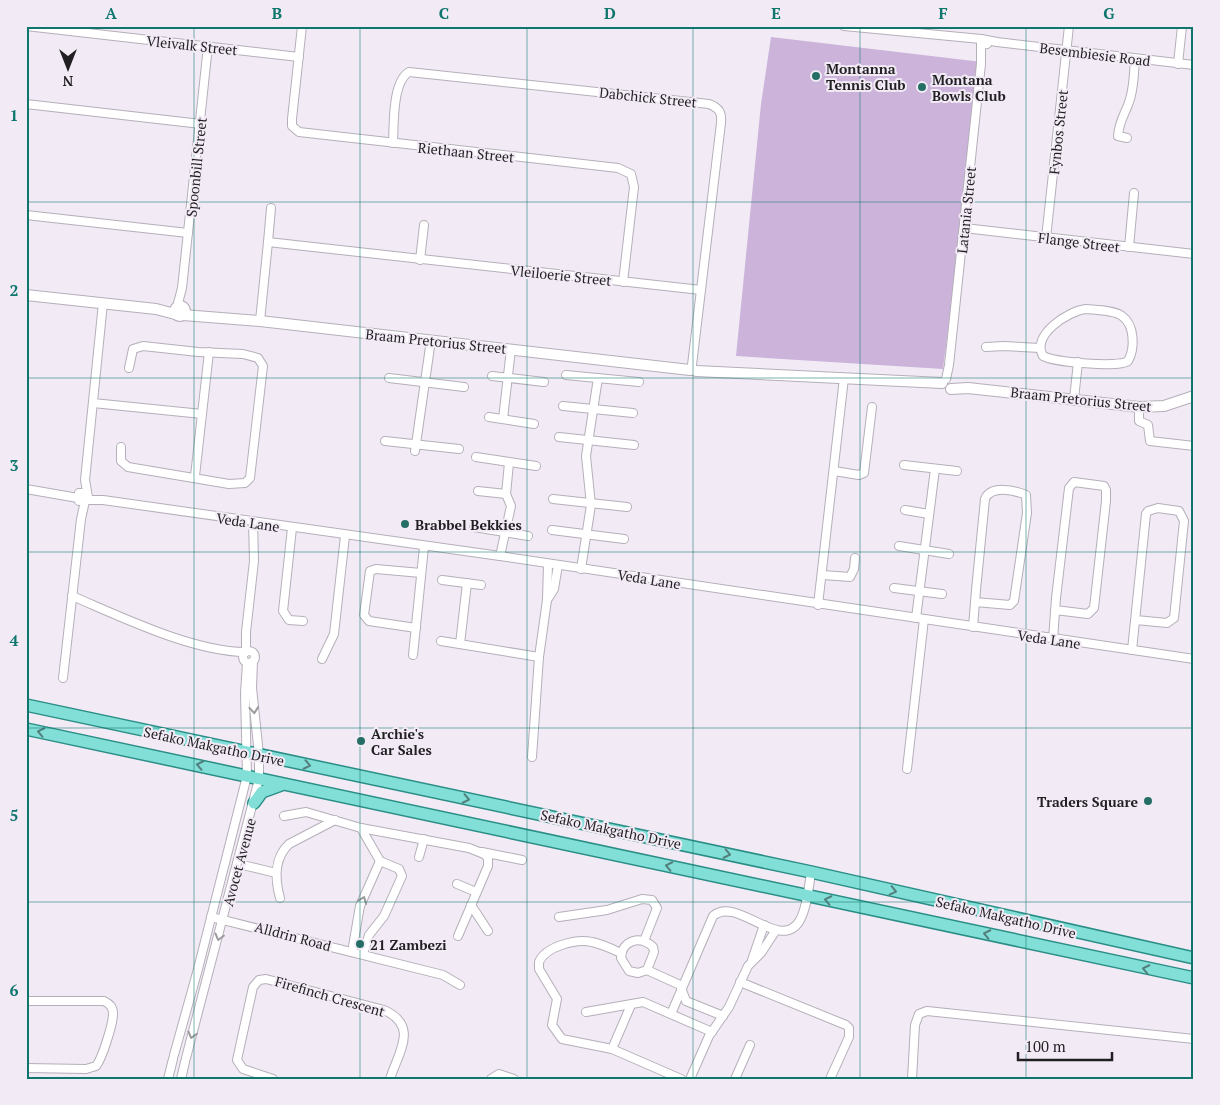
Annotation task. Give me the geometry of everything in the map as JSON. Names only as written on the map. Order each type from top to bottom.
[{"type":"main road","name":"Sefako Makgatho Drive","points":[[26,705],[811,872],[1194,958]]},
{"type":"main road","name":"Sefako Makgatho Drive","points":[[26,729],[1194,978]]},
{"type":"main road","points":[[254,803],[256,797],[266,789],[281,785],[293,785]]},
{"type":"street","name":"Vleivalk Street","points":[[26,26],[298,57]]},
{"type":"street","name":"Riethaan Street","points":[[302,26],[292,119],[295,130],[309,135],[626,170],[633,177],[634,187],[623,282]]},
{"type":"street","name":"Besembiesie Road","points":[[844,26],[1194,65]]},
{"type":"street","name":"Fynbos Street","points":[[1046,238],[1069,26]]},
{"type":"street","points":[[1178,64],[1182,26]]},
{"type":"street","name":"Latania Street","points":[[948,383],[984,43]]},
{"type":"street","name":"Spoonbill Street","points":[[178,310],[201,124],[208,46]]},
{"type":"street","points":[[1127,138],[1118,136],[1121,116],[1131,96],[1135,59]]},
{"type":"street","name":"Dabchick Street","points":[[393,144],[398,87],[401,78],[409,72],[657,98],[709,104],[716,107],[721,113],[721,123],[701,290],[694,367]]},
{"type":"street","points":[[26,104],[201,124]]},
{"type":"street","points":[[1129,248],[1134,193]]},
{"type":"street","points":[[260,321],[271,208]]},
{"type":"street","points":[[26,216],[188,233]]},
{"type":"street","points":[[420,260],[424,225]]},
{"type":"street","name":"Flange Street","points":[[964,228],[1194,254]]},
{"type":"street","name":"Vleiloerie Street","points":[[268,242],[701,290]]},
{"type":"street","name":"Braam Pretorius Street","points":[[26,294],[677,368],[694,367],[710,370],[929,384],[948,383],[968,388],[1139,407],[1164,406],[1194,396]]},
{"type":"street","points":[[62,678],[81,519],[103,303]]},
{"type":"street","points":[[1089,309],[1118,314],[1124,318],[1132,336],[1128,361],[1122,364],[1078,362],[1043,356],[1040,348],[1044,337],[1055,324],[1076,312],[1089,309]]},
{"type":"street","points":[[416,448],[431,340]]},
{"type":"street","points":[[121,447],[121,461],[124,465],[195,476],[230,484],[247,482],[250,478],[263,369],[261,361],[255,356],[139,346],[132,352],[129,368]]},
{"type":"street","points":[[986,347],[1040,348]]},
{"type":"street","points":[[503,419],[511,349]]},
{"type":"street","points":[[195,476],[209,352]]},
{"type":"street","points":[[1074,399],[1078,362]]},
{"type":"street","points":[[566,375],[639,382]]},
{"type":"street","points":[[492,376],[544,382]]},
{"type":"street","points":[[389,378],[464,387]]},
{"type":"street","points":[[580,569],[591,505],[586,461],[598,378]]},
{"type":"street","points":[[818,605],[823,575],[844,378]]},
{"type":"street","points":[[93,403],[202,414]]},
{"type":"street","points":[[563,406],[633,413]]},
{"type":"street","points":[[834,471],[859,475],[864,473],[872,407]]},
{"type":"street","points":[[1139,407],[1139,421],[1148,425],[1150,441],[1194,446]]},
{"type":"street","points":[[489,417],[534,424]]},
{"type":"street","points":[[559,437],[634,445]]},
{"type":"street","points":[[385,441],[416,448],[459,449]]},
{"type":"street","points":[[476,457],[536,466]]},
{"type":"street","points":[[500,556],[511,506],[506,494],[509,463]]},
{"type":"street","points":[[904,466],[957,471]]},
{"type":"street","points":[[907,769],[920,619],[919,591],[923,550],[936,469]]},
{"type":"street","points":[[1053,640],[1055,610],[1070,485],[1080,482],[1104,486],[1106,501],[1094,608],[1088,614],[1055,610]]},
{"type":"street","points":[[26,489],[83,497]]},
{"type":"street","points":[[973,627],[975,602],[987,495],[996,490],[1026,495],[1027,513],[1014,601],[1010,605],[1004,606],[975,602]]},
{"type":"street","points":[[478,491],[506,494]]},
{"type":"street","name":"Veda Lane","points":[[83,497],[346,536],[500,556],[1053,640],[1194,659]]},
{"type":"street","points":[[553,499],[591,505],[627,507]]},
{"type":"street","points":[[1132,650],[1146,514],[1148,510],[1154,508],[1179,511],[1184,521],[1174,618],[1167,623],[1136,620]]},
{"type":"street","points":[[906,510],[929,514]]},
{"type":"street","name":"Avocet Avenue","points":[[181,1079],[254,803],[254,754],[245,693],[248,655],[246,632],[254,561],[253,522]]},
{"type":"street","points":[[292,528],[283,612],[289,620],[303,621]]},
{"type":"street","points":[[474,528],[528,536]]},
{"type":"street","points":[[552,530],[624,539]]},
{"type":"street","points":[[322,659],[334,634],[346,536]]},
{"type":"street","points":[[899,546],[949,554]]},
{"type":"street","points":[[413,655],[424,547]]},
{"type":"street","points":[[823,575],[850,577],[855,558]]},
{"type":"street","points":[[532,757],[539,657],[547,600],[548,564]]},
{"type":"street","points":[[547,600],[554,589],[558,566]]},
{"type":"street","points":[[416,628],[369,621],[364,615],[370,570],[421,573]]},
{"type":"street","points":[[442,580],[482,585]]},
{"type":"street","points":[[460,644],[467,583]]},
{"type":"street","points":[[894,588],[942,594]]},
{"type":"street","points":[[72,596],[166,634],[248,655]]},
{"type":"street","points":[[441,641],[539,657]]},
{"type":"street","name":"Avocet Avenue","points":[[168,1079],[211,916],[253,777],[254,754]]},
{"type":"street","points":[[284,816],[306,812],[361,828],[522,860]]},
{"type":"street","points":[[280,898],[276,873],[287,847],[335,820]]},
{"type":"street","points":[[361,828],[380,861],[399,869],[402,876],[384,916],[369,935],[363,954]]},
{"type":"street","points":[[370,845],[378,831]]},
{"type":"street","points":[[419,857],[424,839]]},
{"type":"street","points":[[458,936],[488,862],[487,856],[480,852]]},
{"type":"street","points":[[352,952],[360,906],[380,861]]},
{"type":"street","points":[[248,866],[276,873]]},
{"type":"street","points":[[671,1014],[709,922],[717,912],[729,910],[776,930],[786,931],[798,923],[808,896],[811,872]]},
{"type":"street","points":[[458,884],[476,892]]},
{"type":"street","points":[[559,917],[607,910],[642,899],[652,900],[658,908],[644,941]]},
{"type":"street","points":[[471,905],[488,930]]},
{"type":"street","name":"Alldrin Road","points":[[211,916],[443,975],[460,985]]},
{"type":"street","points":[[690,1079],[712,1032],[723,1016],[752,960],[764,925]]},
{"type":"street","points":[[752,960],[761,953],[776,930]]},
{"type":"street","points":[[621,953],[599,944],[583,941],[550,950],[539,962],[539,969],[557,999],[552,1022],[556,1033],[567,1041],[612,1049],[680,1079]]},
{"type":"street","points":[[647,970],[653,949],[644,941],[631,941],[621,953],[622,964],[629,972],[638,973],[647,970],[674,981],[680,985],[686,1001],[723,1016]]},
{"type":"street","name":"Firefinch Crescent","points":[[273,1079],[243,1069],[237,1060],[253,987],[261,979],[287,984],[384,1010],[398,1017],[404,1025],[404,1038],[390,1079]]},
{"type":"street","points":[[740,982],[846,1025],[849,1028],[849,1037],[830,1079]]},
{"type":"street","points":[[26,1001],[104,1002],[111,1006],[113,1013],[101,1057],[96,1066],[86,1069],[26,1068]]},
{"type":"street","points":[[586,1012],[644,1002],[712,1032]]},
{"type":"street","points":[[612,1049],[631,1005]]},
{"type":"street","points":[[915,1078],[915,1025],[922,1012],[946,1012],[1194,1040]]},
{"type":"street","points":[[738,1078],[750,1045]]},
{"type":"street","points":[[491,1079],[499,1074],[514,1079]]},
{"type":"shaded area","points":[[771,37],[982,62],[943,369],[736,356],[761,104]]},
{"type":"place","name":"Montanna Tennis Club","points":[[816,76]]},
{"type":"place","name":"Montana Bowls Club","points":[[922,87]]},
{"type":"place","name":"Brabbel Bekkies","points":[[405,524]]},
{"type":"place","name":"Archie's Car Sales","points":[[361,741]]},
{"type":"place","name":"Traders Square","points":[[1148,801]]},
{"type":"place","name":"21 Zambezi","points":[[360,944]]}]
